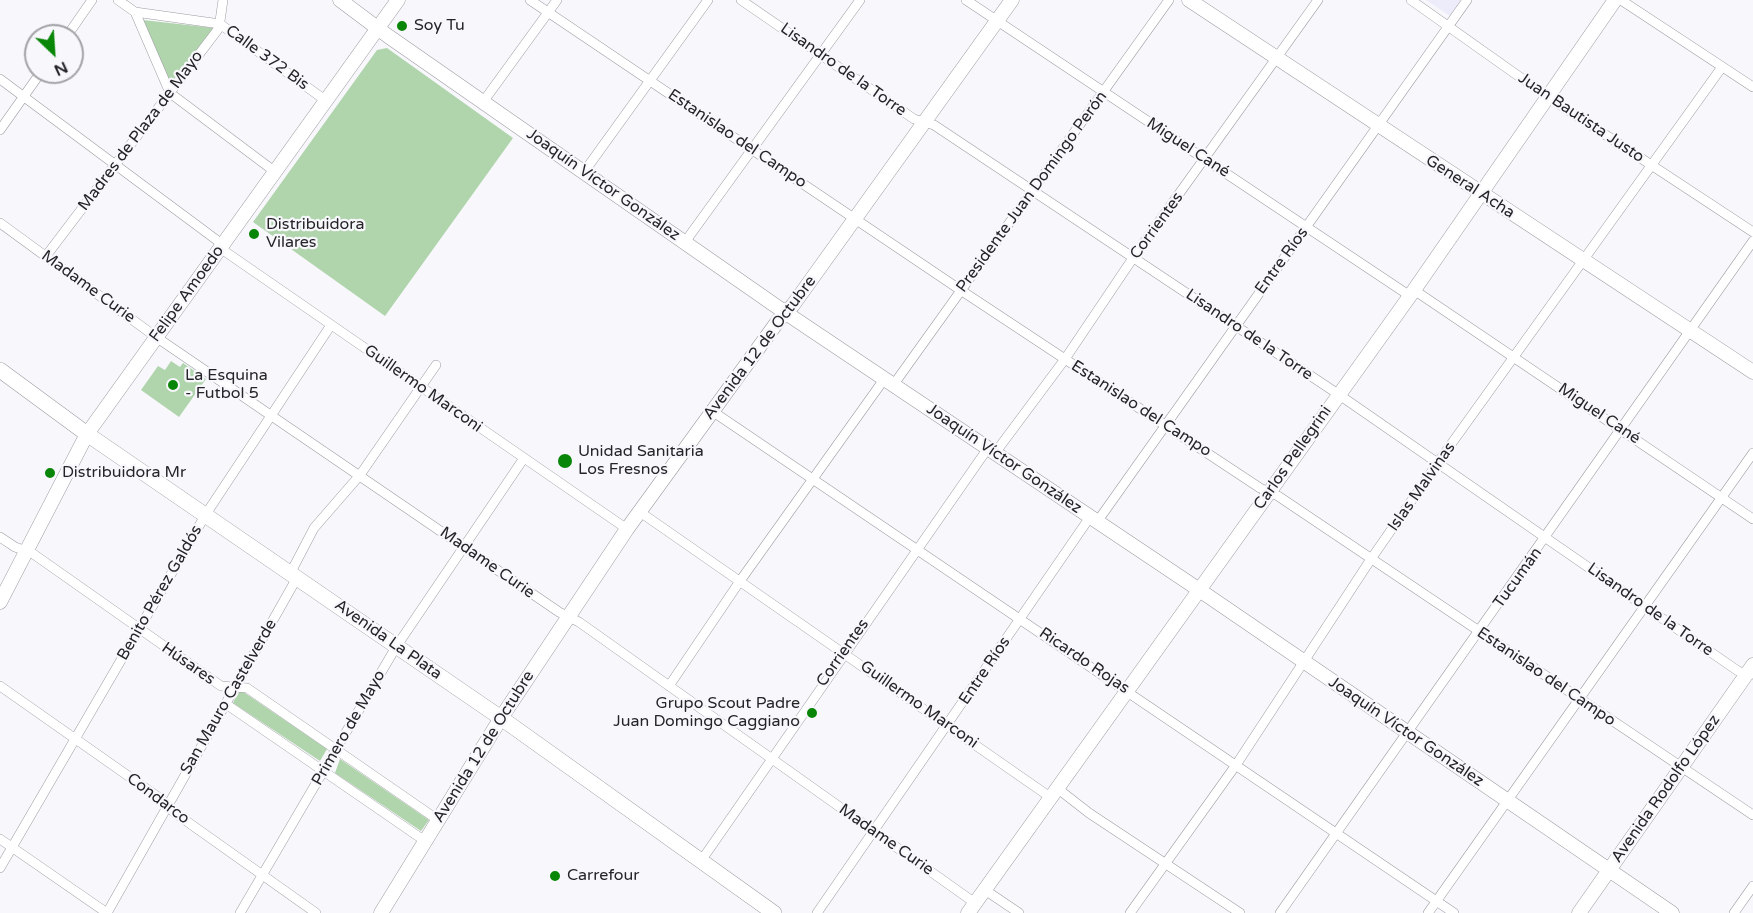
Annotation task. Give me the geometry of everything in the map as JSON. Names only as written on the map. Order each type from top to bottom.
[{"type":"main road","name":"Avenida La Plata","points":[[0,370],[87,434],[501,718],[774,913]]},
{"type":"street","points":[[75,24],[92,0]]},
{"type":"street","points":[[118,0],[135,12],[170,93],[274,171]]},
{"type":"street","name":"Madres de Plaza de Mayo","points":[[46,256],[220,24],[223,0]]},
{"type":"street","name":"Joaquín Víctor González","points":[[340,0],[377,29],[786,313],[1094,519],[1672,913]]},
{"type":"street","name":"Felipe Amoedo","points":[[0,602],[87,434],[398,0]]},
{"type":"street","name":"Estanislao del Campo","points":[[530,0],[962,291],[1260,488],[1270,492],[1753,815]]},
{"type":"street","points":[[483,102],[557,0]]},
{"type":"street","points":[[584,172],[708,0]]},
{"type":"street","name":"Lisandro de la Torre","points":[[741,0],[914,119],[934,125],[1439,461],[1646,607],[1751,672]]},
{"type":"street","points":[[685,242],[860,0]]},
{"type":"street","name":"Miguel Cané","points":[[966,0],[1307,226],[1513,356],[1753,519]]},
{"type":"street","name":"Avenida 12 de Octubre","points":[[381,913],[501,718],[627,529],[855,219],[1012,0]]},
{"type":"street","name":"Presidente Juan Domingo Perón","points":[[669,686],[740,581],[814,479],[962,291],[1169,0]]},
{"type":"street","name":"General Acha","points":[[1189,0],[1753,372]]},
{"type":"street","name":"Corrientes","points":[[701,861],[916,549],[1065,359],[1133,258],[1206,160],[1318,0]]},
{"type":"street","name":"Juan Bautista Justo","points":[[1411,0],[1548,97],[1753,232]]},
{"type":"street","name":"Entre Ríos","points":[[817,913],[1020,619],[1166,425],[1467,0]]},
{"type":"street","name":"Carlos Pellegrini","points":[[972,908],[1412,293],[1615,0]]},
{"type":"street","points":[[1621,0],[1753,87]]},
{"type":"street","name":"Calle 372 Bis","points":[[135,12],[220,24],[325,100]]},
{"type":"street","name":"Islas Malvinas","points":[[1130,913],[1236,765],[1305,664],[1371,559],[1439,461],[1722,67]]},
{"type":"street","name":"Guillermo Marconi","points":[[0,79],[116,164],[221,246],[331,325],[627,529]]},
{"type":"street","points":[[0,130],[32,84]]},
{"type":"street","name":"Madame Curie","points":[[0,223],[156,337],[669,686],[873,831],[972,908]]},
{"type":"street","name":"Tucumán","points":[[1280,913],[1692,331],[1753,241]]},
{"type":"street","name":"Benito Pérez Galdós","points":[[0,868],[206,514],[331,325]]},
{"type":"street","name":"San Mauro Castelverde","points":[[107,913],[226,704],[294,574],[314,528],[360,475],[436,365]]},
{"type":"street","name":"Ricardo Rojas","points":[[712,411],[1454,913]]},
{"type":"street","points":[[1428,913],[1753,453]]},
{"type":"street","name":"Primero de Mayo","points":[[240,913],[396,647],[524,458]]},
{"type":"street","name":"Guillermo Marconi","points":[[640,512],[948,725],[1166,862],[1240,913]]},
{"type":"street","name":"Húsares","points":[[0,537],[27,551],[220,686],[247,688],[438,820]]},
{"type":"street","name":"Avenida Rodolfo López","points":[[1579,913],[1751,672]]},
{"type":"street","name":"Condarco","points":[[0,686],[316,913]]},
{"type":"street","name":"Húsares","points":[[226,704],[425,841]]},
{"type":"street","points":[[0,838],[107,913]]},
{"type":"street","points":[[1734,913],[1753,886]]},
{"type":"street","points":[[984,890],[1019,913]]},
{"type":"shaded area","points":[[1426,0],[1461,0],[1450,16]]},
{"type":"green space","points":[[143,20],[214,28],[171,85]]},
{"type":"green space","points":[[387,48],[513,138],[385,316],[253,222],[377,50]]},
{"type":"green space","name":"La Esquina - Futbol 5","points":[[171,361],[180,367],[183,363],[206,379],[179,417],[141,390],[158,366],[165,370]]},
{"type":"green space","points":[[239,689],[327,749],[320,761],[233,703]]},
{"type":"green space","points":[[340,759],[429,820],[421,831],[335,773]]},
{"type":"place","name":"Soy Tu","points":[[402,26]]},
{"type":"place","name":"Distribuidora Vilares","points":[[254,234]]},
{"type":"place","name":"La Esquina - Futbol 5","points":[[173,385]]},
{"type":"place","name":"Unidad Sanitaria Los Fresnos","points":[[565,461]]},
{"type":"place","name":"Distribuidora Mr","points":[[50,473]]},
{"type":"place","name":"Grupo Scout Padre Juan Domingo Caggiano","points":[[812,713]]},
{"type":"place","name":"Carrefour","points":[[555,876]]}]
